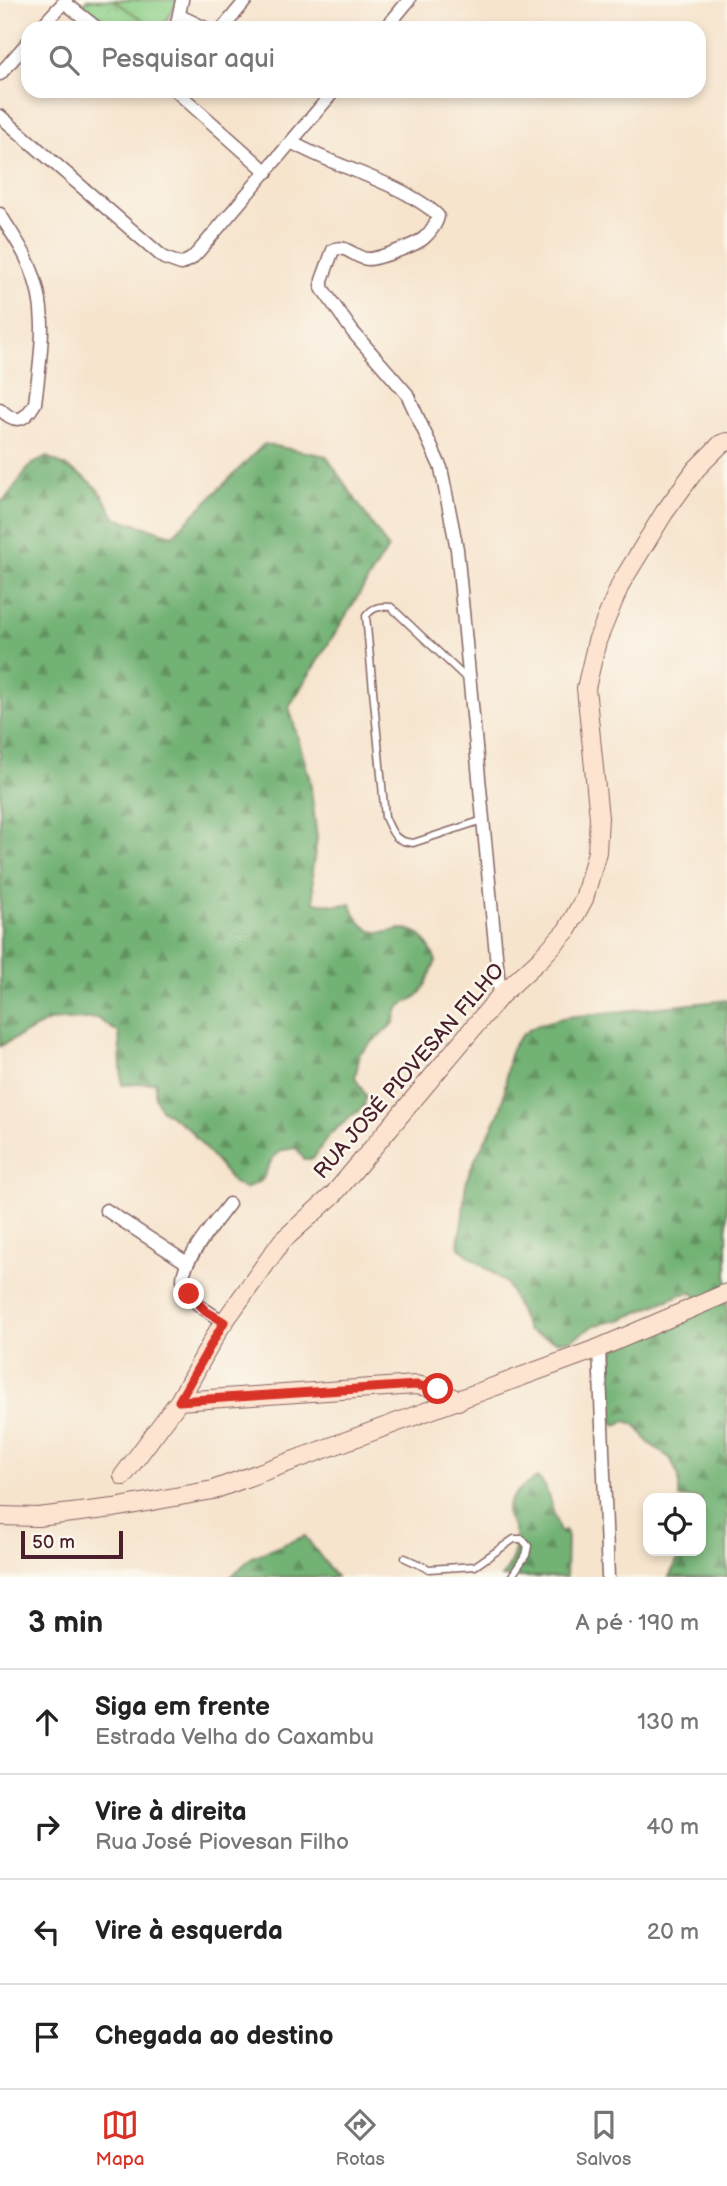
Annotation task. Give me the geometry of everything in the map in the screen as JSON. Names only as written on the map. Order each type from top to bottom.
[{"type":"street","points":[[178,21],[183,0]]},
{"type":"street","points":[[229,21],[246,0]]},
{"type":"street","points":[[392,21],[409,0]]},
{"type":"street","points":[[46,21],[65,1],[89,21]]},
{"type":"street","points":[[0,74],[21,50]]},
{"type":"street","points":[[184,98],[267,172]]},
{"type":"street","points":[[0,117],[164,258],[181,264],[198,252],[328,98]]},
{"type":"street","points":[[291,142],[388,184],[426,205],[438,216],[438,220],[422,240],[378,257],[363,258],[343,247],[335,248],[322,281],[322,288],[353,332],[407,394],[441,468],[457,549],[499,996]]},
{"type":"street","points":[[0,214],[28,260],[38,285],[43,313],[35,403],[28,415],[19,419],[10,418],[0,409]]},
{"type":"street","name":"RUA JOSÉ PIOVESAN FILHO","points":[[123,1476],[179,1401],[224,1322],[282,1241],[334,1194],[499,996],[567,930],[584,899],[597,852],[599,818],[586,688],[602,630],[621,583],[663,513],[696,469],[721,444],[727,442]]},
{"type":"street","points":[[224,1322],[206,1311],[189,1294],[183,1281],[187,1264],[229,1204]]},
{"type":"street","points":[[106,1210],[187,1264]]},
{"type":"street","points":[[0,1516],[38,1517],[114,1508],[213,1490],[599,1348],[727,1293]]},
{"type":"street","points":[[599,1348],[608,1577]]},
{"type":"street","points":[[179,1401],[416,1385],[438,1389],[458,1401]]},
{"type":"lane","points":[[470,681],[391,607],[379,606],[371,609],[366,616],[385,817],[393,834],[402,842],[413,843],[483,820]]},
{"type":"lane","points":[[405,1558],[429,1569],[475,1566],[514,1539],[522,1539],[528,1546],[526,1555],[511,1577]]},
{"type":"green space","points":[[87,0],[168,0],[164,21],[101,21],[81,6]]},
{"type":"green space","points":[[113,0],[179,0],[166,21],[144,21]]},
{"type":"green space","points":[[264,444],[326,456],[388,548],[289,707],[310,780],[317,839],[312,870],[314,902],[351,904],[364,926],[374,931],[403,929],[415,932],[428,945],[436,961],[420,993],[400,1007],[395,1022],[360,1053],[355,1078],[366,1096],[364,1106],[329,1135],[313,1159],[304,1159],[296,1148],[282,1150],[272,1159],[262,1180],[245,1189],[234,1183],[188,1128],[161,1109],[155,1097],[156,1082],[122,1085],[119,1033],[97,1018],[49,1021],[0,1046],[0,502],[31,465],[47,457],[88,480],[102,495],[115,518],[173,535]]},
{"type":"green space","points":[[727,1000],[727,1577],[669,1577],[678,1556],[706,1556],[706,1493],[679,1493],[679,1477],[671,1459],[649,1443],[635,1424],[625,1421],[617,1425],[613,1422],[610,1403],[614,1350],[694,1302],[694,1293],[682,1294],[620,1320],[595,1325],[571,1340],[556,1341],[528,1331],[507,1284],[459,1248],[466,1184],[500,1111],[511,1051],[527,1031],[567,1017]]},
{"type":"green space","points":[[538,1478],[545,1486],[559,1530],[562,1534],[565,1530],[567,1533],[566,1577],[502,1577],[512,1561],[516,1542],[507,1515],[509,1503],[522,1488]]},
{"type":"green space","points":[[305,1536],[336,1577],[231,1577],[252,1557]]},
{"type":"route","points":[[189,1294],[206,1311],[224,1322],[179,1401],[416,1385],[438,1389]]}]
